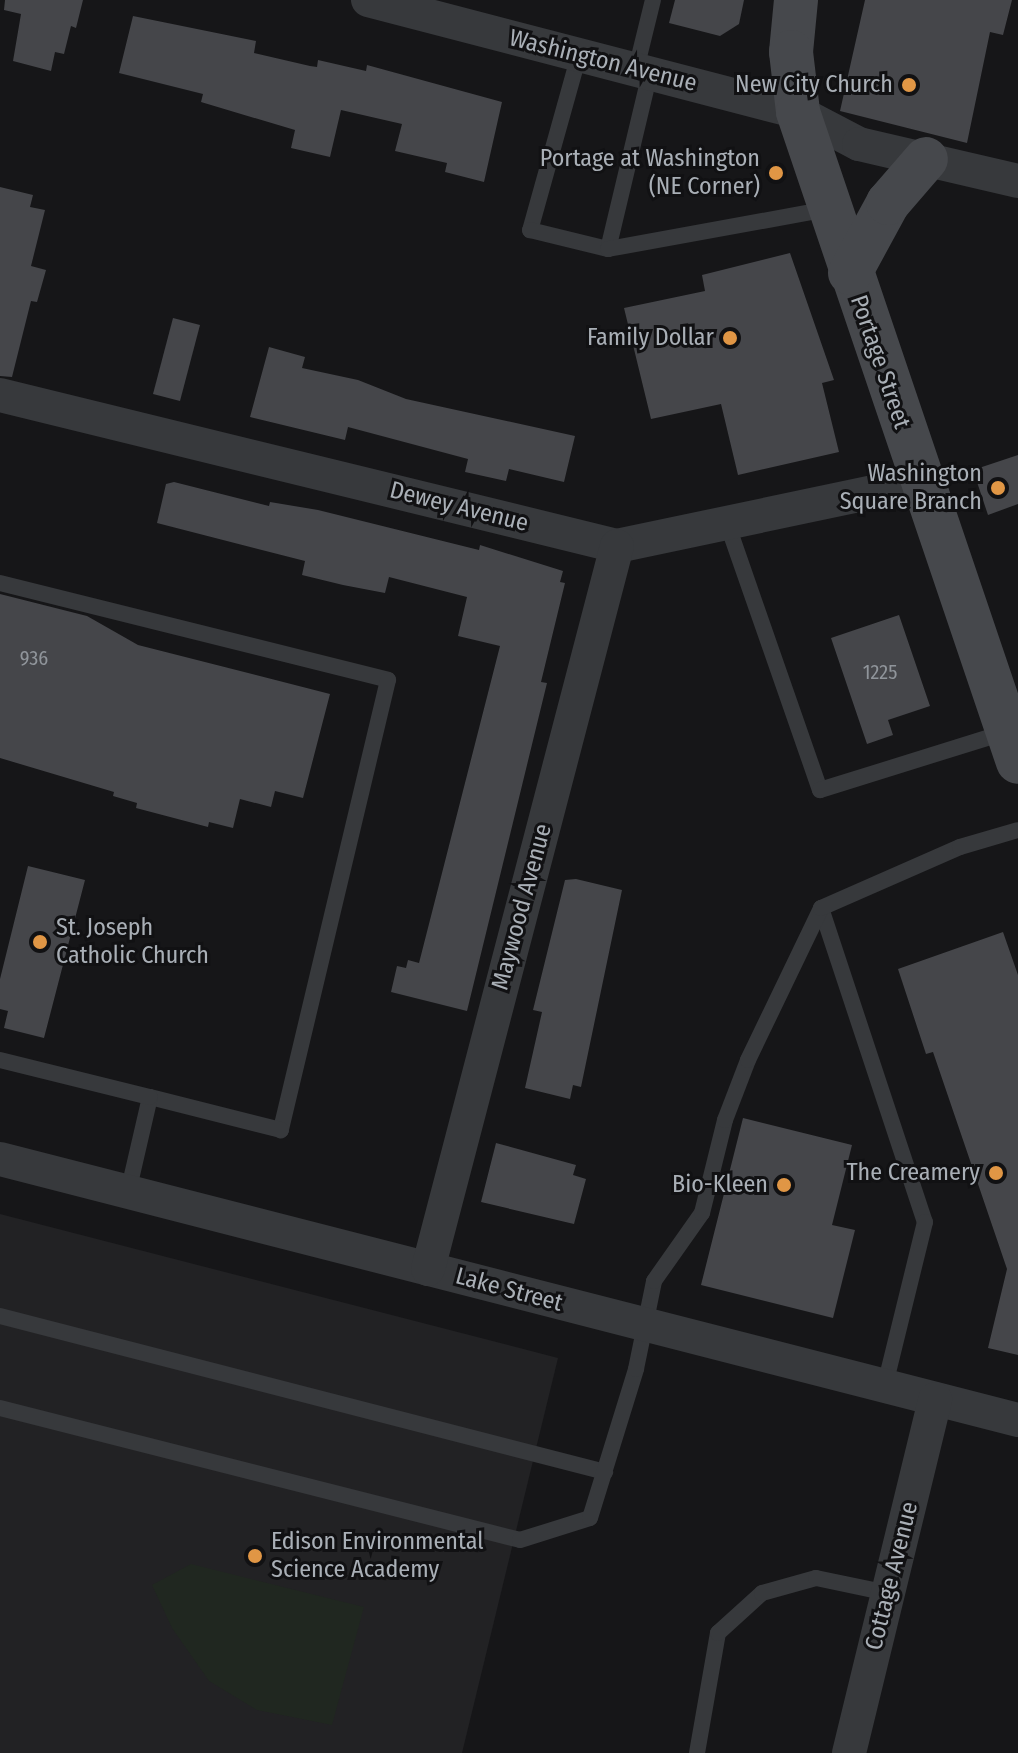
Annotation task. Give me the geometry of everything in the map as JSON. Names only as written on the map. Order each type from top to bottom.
[{"type":"main road","name":"Portage Street","points":[[796,0],[791,52],[798,112],[828,209],[1013,747]]},
{"type":"main road","points":[[850,273],[888,203],[926,159]]},
{"type":"street","name":"Washington Avenue","points":[[368,0],[798,112],[859,144],[1018,181]]},
{"type":"street","name":"Dewey Avenue","points":[[0,395],[617,546],[921,482]]},
{"type":"street","name":"Maywood Avenue","points":[[428,1269],[617,546]]},
{"type":"street","name":"Lake Street","points":[[0,1159],[1018,1420]]},
{"type":"street","name":"Cottage Avenue","points":[[849,1753],[935,1399]]},
{"type":"lane","points":[[608,249],[643,71],[653,0]]},
{"type":"lane","points":[[579,55],[530,230],[608,249],[828,209]]},
{"type":"lane","points":[[727,523],[820,790],[1013,747]]},
{"type":"lane","points":[[0,583],[388,680],[281,1130],[0,1060]]},
{"type":"lane","points":[[0,1408],[520,1540],[590,1518],[646,1326],[654,1281],[702,1213],[725,1120],[748,1060],[821,908],[960,847],[1018,830]]},
{"type":"lane","points":[[821,908],[925,1222],[885,1385]]},
{"type":"lane","points":[[128,1192],[150,1097]]},
{"type":"lane","points":[[0,1316],[605,1472]]},
{"type":"lane","points":[[697,1753],[718,1633],[762,1593],[816,1578],[888,1593]]},
{"type":"shaded area","name":"Edison Environmental Science Academy","points":[[0,1214],[558,1358],[462,1753],[0,1753]]},
{"type":"shaded area","points":[[191,1564],[364,1607],[332,1725],[257,1710],[209,1681],[172,1628],[152,1585]]},
{"type":"building","points":[[5,0],[83,0],[76,28],[71,26],[64,54],[55,52],[51,71],[13,61],[21,14],[4,10]]},
{"type":"building","points":[[675,0],[744,0],[739,24],[720,36],[669,23]]},
{"type":"building","name":"New City Church","points":[[865,0],[1012,0],[1003,35],[990,32],[967,143],[840,111]]},
{"type":"building","points":[[133,16],[256,41],[254,53],[317,67],[318,60],[366,71],[367,65],[502,102],[484,182],[445,172],[447,163],[395,151],[402,124],[341,110],[330,157],[291,148],[295,130],[201,102],[203,94],[119,73]]},
{"type":"building","points":[[0,187],[33,195],[30,207],[45,210],[31,266],[46,270],[37,302],[31,301],[12,377],[0,376]]},
{"type":"building","points":[[790,253],[834,380],[822,383],[839,452],[738,475],[721,404],[651,419],[624,308],[705,291],[702,275]]},
{"type":"building","points":[[173,318],[200,325],[180,401],[153,394]]},
{"type":"building","points":[[269,347],[305,357],[302,368],[358,380],[406,399],[575,436],[564,482],[509,469],[506,481],[465,472],[468,459],[348,427],[345,440],[250,417]]},
{"type":"building","name":"Washington Square Branch","points":[[1018,455],[1018,504],[988,515],[973,470]]},
{"type":"building","points":[[174,482],[269,506],[270,502],[318,510],[479,550],[480,545],[563,571],[560,582],[565,583],[541,682],[547,683],[467,1011],[391,992],[397,966],[406,968],[408,960],[419,963],[500,646],[458,636],[467,597],[389,577],[385,593],[343,585],[302,575],[305,561],[157,523],[166,484]]},
{"type":"building","points":[[0,594],[87,616],[138,645],[330,694],[303,798],[275,791],[271,807],[240,799],[233,828],[209,822],[208,827],[136,808],[137,803],[113,796],[114,792],[0,758]]},
{"type":"building","points":[[899,615],[930,706],[888,720],[893,735],[867,744],[831,638]]},
{"type":"building","name":"St. Joseph Catholic Church","points":[[28,866],[85,880],[44,1038],[4,1028],[8,1011],[0,1009],[0,979]]},
{"type":"building","points":[[576,879],[622,890],[581,1087],[573,1085],[570,1099],[525,1088],[542,1012],[533,1010],[565,880]]},
{"type":"building","name":"The Creamery","points":[[1003,932],[1018,975],[1018,1355],[988,1348],[1007,1269],[933,1052],[926,1054],[898,969]]},
{"type":"building","name":"Bio-Kleen","points":[[743,1118],[852,1145],[832,1225],[855,1230],[833,1318],[701,1285]]},
{"type":"building","points":[[496,1143],[576,1165],[573,1175],[586,1179],[574,1224],[481,1202]]},
{"type":"place","name":"New City Church","points":[[909,85]]},
{"type":"place","name":"Portage at Washington (NE Corner)","points":[[776,173]]},
{"type":"place","name":"Family Dollar","points":[[730,338]]},
{"type":"place","name":"Washington Square Branch","points":[[998,488]]},
{"type":"place","name":"St. Joseph Catholic Church","points":[[40,942]]},
{"type":"place","name":"The Creamery","points":[[996,1173]]},
{"type":"place","name":"Bio-Kleen","points":[[784,1185]]},
{"type":"place","name":"Edison Environmental Science Academy","points":[[255,1556]]}]
